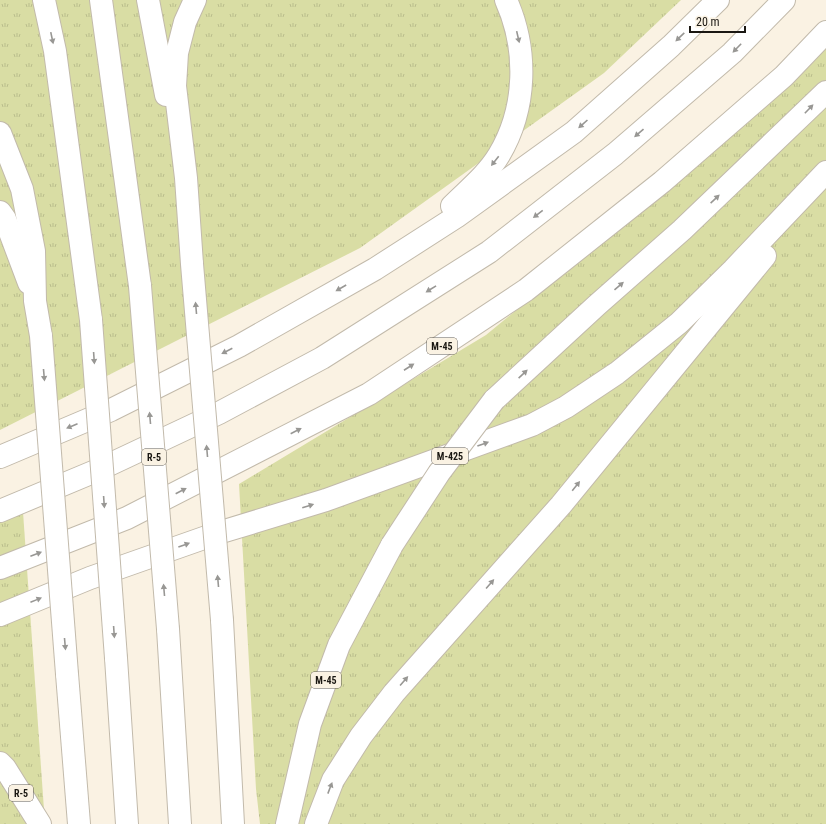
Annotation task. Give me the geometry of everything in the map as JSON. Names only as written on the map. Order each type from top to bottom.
[{"type":"highway","points":[[44,0],[55,51],[91,320],[127,824]]},
{"type":"highway","name":"R-5","points":[[101,0],[140,286],[168,629],[180,824]]},
{"type":"highway","points":[[148,0],[159,51],[192,264]]},
{"type":"highway","points":[[195,0],[185,22],[177,53],[175,86],[186,178],[222,620],[233,824]]},
{"type":"highway","points":[[375,269],[441,216],[481,179],[499,156],[508,136],[518,102],[522,69],[514,17],[506,0]]},
{"type":"highway","points":[[0,457],[118,406],[239,346],[375,269],[456,217],[574,132],[671,46],[718,0]]},
{"type":"highway","points":[[0,511],[98,470],[219,413],[322,358],[489,252],[615,154],[732,53],[784,0]]},
{"type":"highway","name":"M-45","points":[[0,568],[127,518],[369,394],[526,290],[576,251],[662,182],[784,76],[826,32]]},
{"type":"highway","name":"M-45","points":[[287,824],[312,716],[340,645],[392,545],[439,473],[494,400],[597,305],[682,230],[826,92]]},
{"type":"highway","points":[[0,133],[22,189],[34,250],[36,301],[41,336],[79,824]]},
{"type":"highway","name":"M-425","points":[[0,615],[90,578],[218,533],[326,500],[532,425],[566,407],[617,373],[679,323],[734,270],[826,172]]},
{"type":"highway","points":[[316,824],[333,780],[361,736],[394,693],[561,505],[826,183]]},
{"type":"highway","points":[[0,212],[5,219],[36,301]]},
{"type":"highway","name":"R-5","points":[[0,764],[5,768],[40,824]]},
{"type":"green space","points":[[0,0],[681,0],[604,73],[360,248],[0,430]]},
{"type":"green space","points":[[826,49],[826,824],[260,824],[256,789],[239,484],[486,335],[795,81]]},
{"type":"green space","points":[[23,512],[45,824],[0,824],[0,522]]}]
